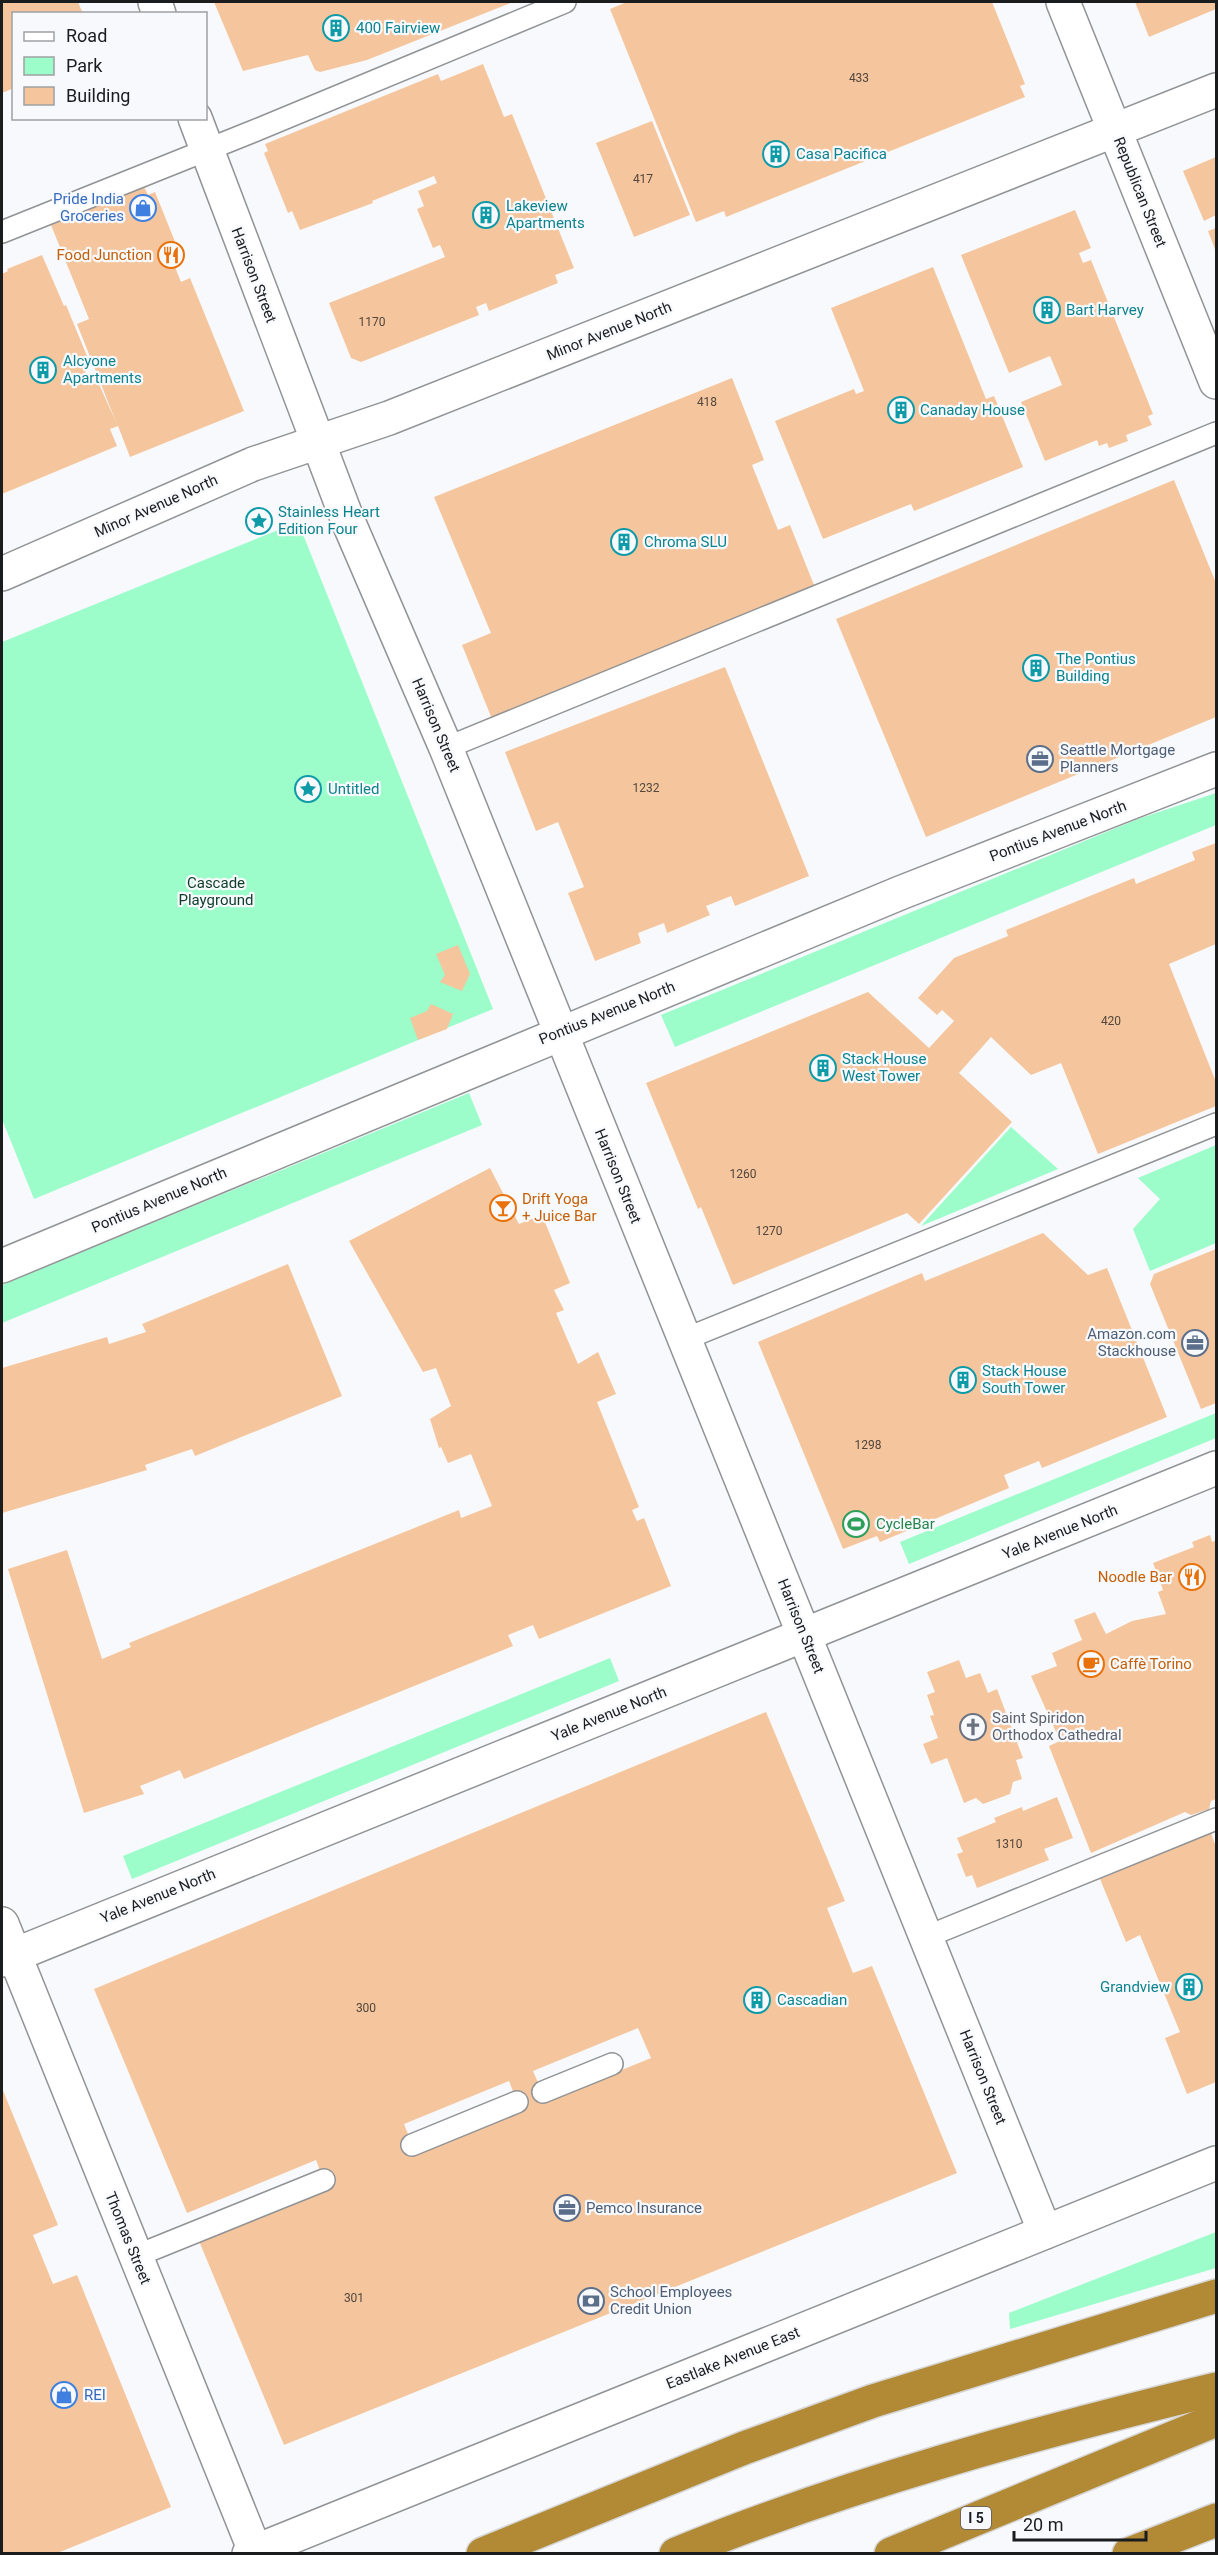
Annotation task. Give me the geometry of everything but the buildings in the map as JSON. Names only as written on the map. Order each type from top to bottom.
[{"type":"highway","points":[[483,2553],[744,2448],[873,2401],[1007,2358],[1216,2296]]},
{"type":"highway","points":[[676,2553],[761,2519],[1057,2427],[1216,2389]]},
{"type":"highway","name":"I 5","points":[[891,2553],[1216,2420]]},
{"type":"highway","points":[[941,2553],[1216,2439]]},
{"type":"highway","points":[[1129,2553],[1216,2520]]},
{"type":"street","name":"Republican Street","points":[[1063,2],[1216,382]]},
{"type":"street","name":"Minor Avenue North","points":[[2,574],[253,464],[400,414],[1216,90]]},
{"type":"street","name":"Harrison Street","points":[[196,120],[348,521],[446,748],[1046,2232]]},
{"type":"street","name":"Pontius Avenue North","points":[[2,1266],[560,1032],[900,893],[1216,769]]},
{"type":"street","name":"Yale Avenue North","points":[[8,1957],[1216,1468]]},
{"type":"street","name":"Thomas Street","points":[[2,1924],[8,1957],[136,2256],[252,2552]]},
{"type":"street","name":"Eastlake Avenue East","points":[[252,2552],[1216,2163]]},
{"type":"lane","points":[[2,232],[565,2]]},
{"type":"lane","points":[[446,748],[1216,433]]},
{"type":"lane","points":[[685,1339],[1216,1124]]},
{"type":"lane","points":[[926,1937],[1216,1820]]},
{"type":"lane","points":[[543,2092],[612,2064]]},
{"type":"lane","points":[[412,2145],[517,2102]]},
{"type":"lane","points":[[136,2256],[324,2180]]},
{"type":"green space","name":"Cascade Playground","points":[[298,522],[493,1009],[34,1199],[2,1119],[2,642]]},
{"type":"green space","points":[[1216,793],[1216,825],[675,1047],[661,1015],[1138,819]]},
{"type":"green space","points":[[469,1093],[482,1125],[2,1323],[2,1285]]},
{"type":"green space","points":[[1011,1127],[1058,1169],[921,1226]]},
{"type":"green space","points":[[1216,1145],[1216,1243],[1150,1271],[1133,1229],[1160,1199],[1138,1178]]},
{"type":"green space","points":[[1216,1413],[1216,1438],[909,1564],[900,1542]]},
{"type":"green space","points":[[610,1658],[619,1681],[132,1879],[123,1856]]},
{"type":"green space","points":[[1216,2232],[1216,2268],[1010,2329],[1009,2313]]},
{"type":"place","name":"400 Fairview","points":[[336,28]]},
{"type":"place","name":"Casa Pacifica","points":[[776,154]]},
{"type":"place","name":"Pride India Groceries","points":[[143,208]]},
{"type":"place","name":"Lakeview Apartments","points":[[486,215]]},
{"type":"place","name":"Food Junction","points":[[171,255]]},
{"type":"place","name":"Bart Harvey","points":[[1047,310]]},
{"type":"place","name":"Alcyone Apartments","points":[[43,370]]},
{"type":"place","name":"Canaday House","points":[[901,410]]},
{"type":"place","name":"Stainless Heart Edition Four","points":[[259,521]]},
{"type":"place","name":"Chroma SLU","points":[[624,542]]},
{"type":"place","name":"The Pontius Building","points":[[1036,668]]},
{"type":"place","name":"Seattle Mortgage Planners","points":[[1040,759]]},
{"type":"place","name":"Untitled","points":[[308,789]]},
{"type":"place","name":"Stack House West Tower","points":[[823,1068]]},
{"type":"place","name":"Drift Yoga + Juice Bar","points":[[503,1208]]},
{"type":"place","name":"Amazon.com Stackhouse","points":[[1195,1343]]},
{"type":"place","name":"Stack House South Tower","points":[[963,1380]]},
{"type":"place","name":"CycleBar","points":[[856,1524]]},
{"type":"place","name":"Noodle Bar","points":[[1192,1577]]},
{"type":"place","name":"Caffè Torino","points":[[1091,1664]]},
{"type":"place","name":"Saint Spiridon Orthodox Cathedral","points":[[973,1727]]},
{"type":"place","name":"Grandview","points":[[1189,1987]]},
{"type":"place","name":"Cascadian","points":[[757,2000]]},
{"type":"place","name":"Pemco Insurance","points":[[567,2208]]},
{"type":"place","name":"School Employees Credit Union","points":[[591,2301]]},
{"type":"place","name":"REI","points":[[64,2395]]}]
